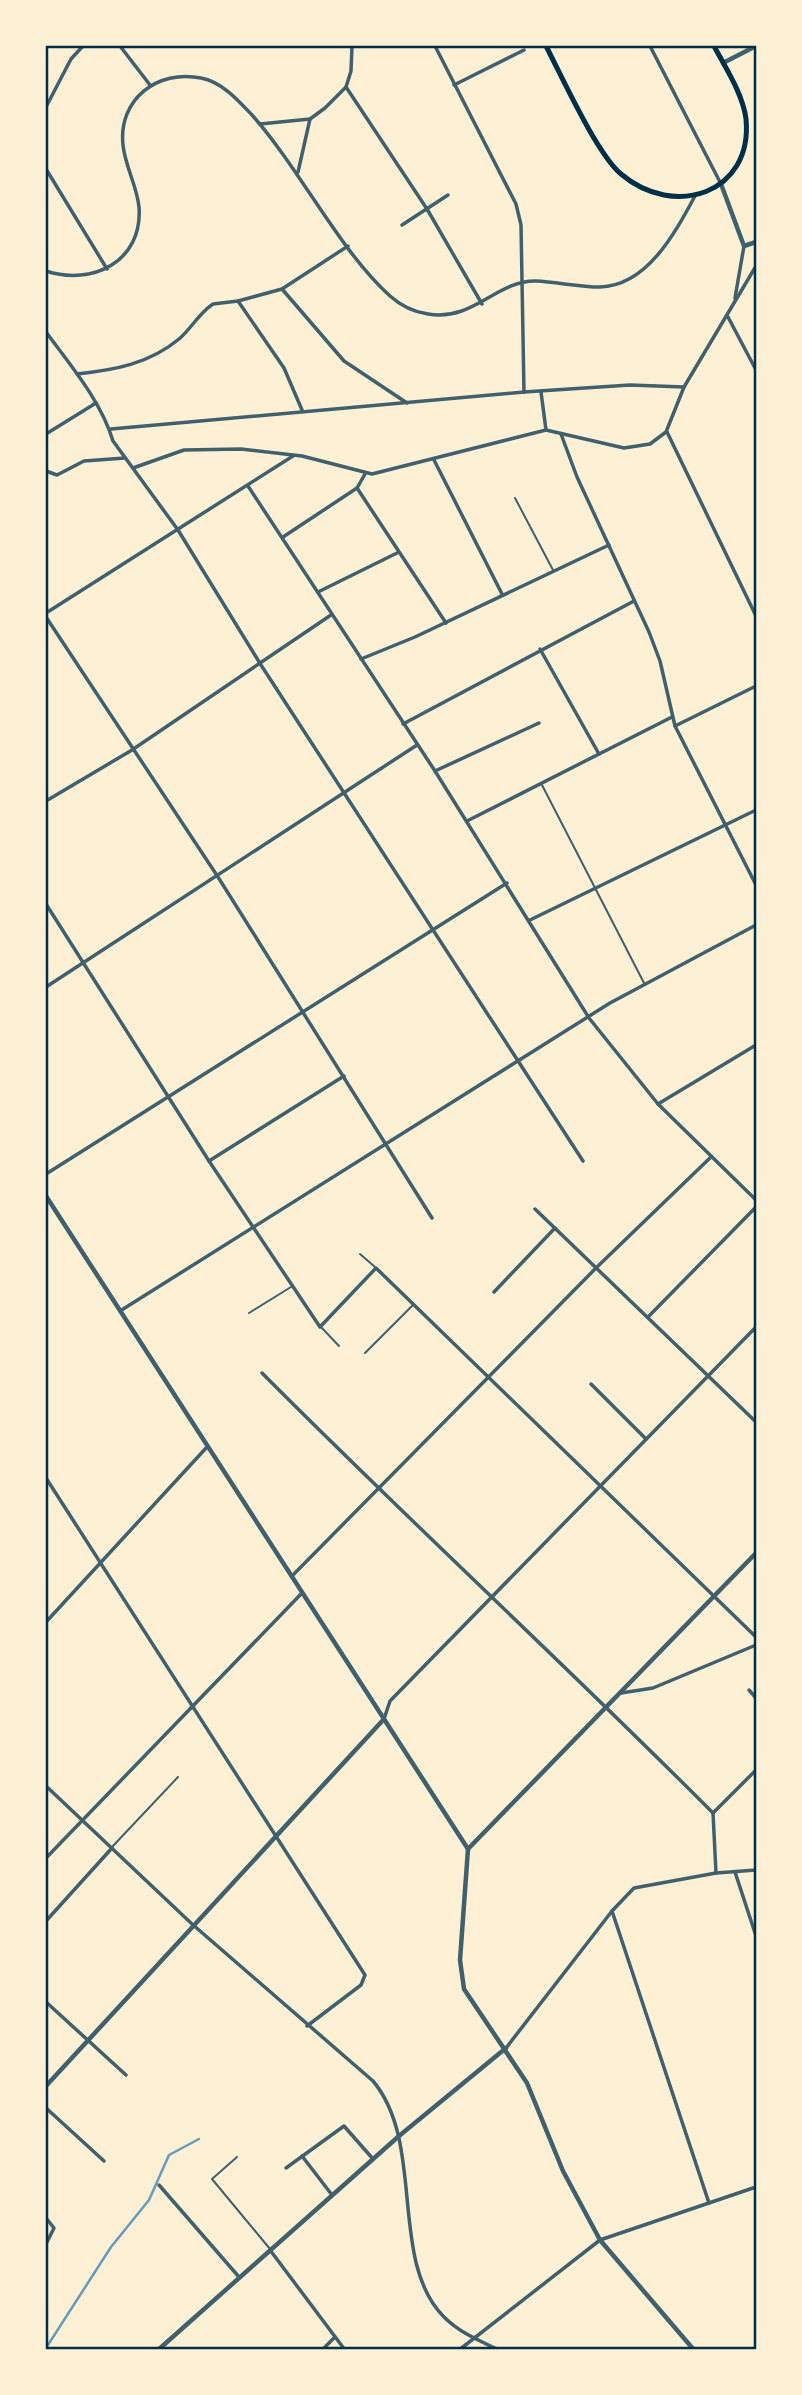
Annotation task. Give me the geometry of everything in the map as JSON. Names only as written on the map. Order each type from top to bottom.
[{"type":"main road","points":[[546,46],[618,172],[650,193],[676,199],[695,196],[721,184],[738,161],[746,132],[741,100],[714,46]]},
{"type":"street","points":[[46,107],[64,70],[83,46]]},
{"type":"street","points":[[120,46],[150,85]]},
{"type":"street","points":[[260,124],[310,119],[346,88],[351,71],[352,46]]},
{"type":"street","points":[[435,46],[516,204],[522,225],[520,282],[524,392]]},
{"type":"street","points":[[650,46],[721,184],[744,246],[734,300]]},
{"type":"street","points":[[723,64],[756,46]]},
{"type":"street","points":[[454,85],[524,50]]},
{"type":"street","points":[[46,271],[76,277],[108,269],[132,244],[138,226],[139,206],[122,139],[134,102],[150,85],[178,77],[214,82],[241,103],[298,173],[348,246],[381,287],[411,309],[449,316],[482,304],[520,282],[601,287],[628,279],[654,259],[695,196]]},
{"type":"street","points":[[346,88],[427,209],[482,304]]},
{"type":"street","points":[[298,173],[310,119]]},
{"type":"street","points":[[46,169],[108,269]]},
{"type":"street","points":[[402,225],[448,195]]},
{"type":"street","points":[[744,246],[757,242]]},
{"type":"street","points":[[77,374],[121,368],[159,353],[180,338],[206,308],[219,302],[238,302],[282,289],[348,246]]},
{"type":"street","points":[[133,468],[173,453],[196,449],[263,450],[295,455],[365,474],[434,460],[546,430],[633,448],[650,444],[666,432],[684,387],[734,300],[757,266]]},
{"type":"street","points":[[282,289],[344,361],[407,403]]},
{"type":"street","points":[[238,302],[284,368],[303,411]]},
{"type":"street","points":[[727,316],[757,370]]},
{"type":"street","points":[[46,332],[96,403],[111,429],[113,442],[178,530],[261,665],[347,793],[433,931],[583,1161]]},
{"type":"street","points":[[111,429],[524,392],[630,385],[684,387]]},
{"type":"street","points":[[541,391],[546,430]]},
{"type":"street","points":[[46,435],[96,403]]},
{"type":"street","points":[[666,432],[757,616]]},
{"type":"street","points":[[561,433],[577,477],[660,661],[674,726],[757,886]]},
{"type":"street","points":[[295,455],[46,615],[132,750],[218,877],[432,1217]]},
{"type":"street","points":[[46,471],[57,475],[84,461],[125,458]]},
{"type":"street","points":[[434,460],[502,594]]},
{"type":"street","points":[[283,537],[357,488],[365,474]]},
{"type":"street","points":[[248,486],[507,883],[589,1018],[658,1104],[757,1200]]},
{"type":"street","points":[[357,488],[397,553],[446,623]]},
{"type":"street","points":[[361,659],[446,623],[609,545]]},
{"type":"street","points":[[318,592],[397,553]]},
{"type":"street","points":[[403,724],[634,601]]},
{"type":"street","points":[[46,801],[132,750],[331,615]]},
{"type":"street","points":[[540,649],[599,754]]},
{"type":"street","points":[[674,726],[757,686]]},
{"type":"street","points":[[466,821],[671,718]]},
{"type":"street","points":[[435,771],[538,723]]},
{"type":"street","points":[[46,987],[417,746]]},
{"type":"street","points":[[530,920],[757,810]]},
{"type":"street","points":[[46,1174],[507,883]]},
{"type":"street","points":[[46,904],[209,1161],[320,1327],[376,1268],[757,1637]]},
{"type":"street","points":[[120,1311],[644,983],[757,925]]},
{"type":"street","points":[[658,1104],[757,1045]]},
{"type":"street","points":[[209,1161],[344,1076]]},
{"type":"street","points":[[292,1576],[597,1266],[712,1156]]},
{"type":"street","points":[[46,1196],[468,1849],[461,1978],[472,2003],[506,2048],[527,2083],[563,2171],[600,2240],[694,2350]]},
{"type":"street","points":[[649,1316],[757,1207]]},
{"type":"street","points":[[535,1209],[757,1422]]},
{"type":"street","points":[[494,1292],[555,1228]]},
{"type":"street","points":[[46,2086],[192,1924],[277,1837],[384,1719],[390,1701],[757,1327]]},
{"type":"street","points":[[262,1373],[378,1490],[605,1705],[713,1813],[716,1873]]},
{"type":"street","points":[[591,1384],[647,1440]]},
{"type":"street","points":[[46,1622],[208,1447]]},
{"type":"street","points":[[46,1478],[190,1706],[362,1969],[364,1980],[361,1985],[307,2026]]},
{"type":"street","points":[[46,1485],[52,1488]]},
{"type":"street","points":[[468,1849],[605,1705],[620,1693],[757,1553]]},
{"type":"street","points":[[46,1858],[302,1593]]},
{"type":"street","points":[[620,1693],[653,1688],[757,1645]]},
{"type":"street","points":[[749,1690],[757,1698]]},
{"type":"street","points":[[713,1813],[757,1770]]},
{"type":"street","points":[[46,1786],[192,1924],[373,2081],[386,2096],[399,2136],[419,2275],[443,2316],[474,2338],[499,2350]]},
{"type":"street","points":[[46,1921],[112,1848]]},
{"type":"street","points":[[158,2350],[399,2136],[506,2048],[612,1911],[634,1888],[716,1873],[757,1870]]},
{"type":"street","points":[[735,1872],[757,1936]]},
{"type":"street","points":[[612,1911],[709,2203]]},
{"type":"street","points":[[46,2002],[126,2075]]},
{"type":"street","points":[[46,2108],[104,2161]]},
{"type":"street","points":[[286,2168],[344,2126],[373,2159]]},
{"type":"street","points":[[302,2156],[332,2195]]},
{"type":"street","points":[[159,2185],[239,2277]]},
{"type":"street","points":[[459,2350],[600,2240],[757,2187]]},
{"type":"street","points":[[46,2218],[54,2228],[46,2244]]},
{"type":"street","points":[[270,2250],[345,2350]]},
{"type":"street","points":[[322,2350],[335,2337]]},
{"type":"lane","points":[[515,498],[554,571]]},
{"type":"lane","points":[[541,783],[644,983]]},
{"type":"lane","points":[[360,1254],[376,1268]]},
{"type":"lane","points":[[250,1312],[291,1287]]},
{"type":"lane","points":[[365,1353],[414,1304]]},
{"type":"lane","points":[[320,1327],[339,1346]]},
{"type":"lane","points":[[112,1848],[178,1777]]},
{"type":"lane","points":[[237,2157],[212,2179],[270,2250]]},
{"type":"waterway","points":[[46,2348],[111,2247],[149,2200],[169,2155],[199,2139]]}]
